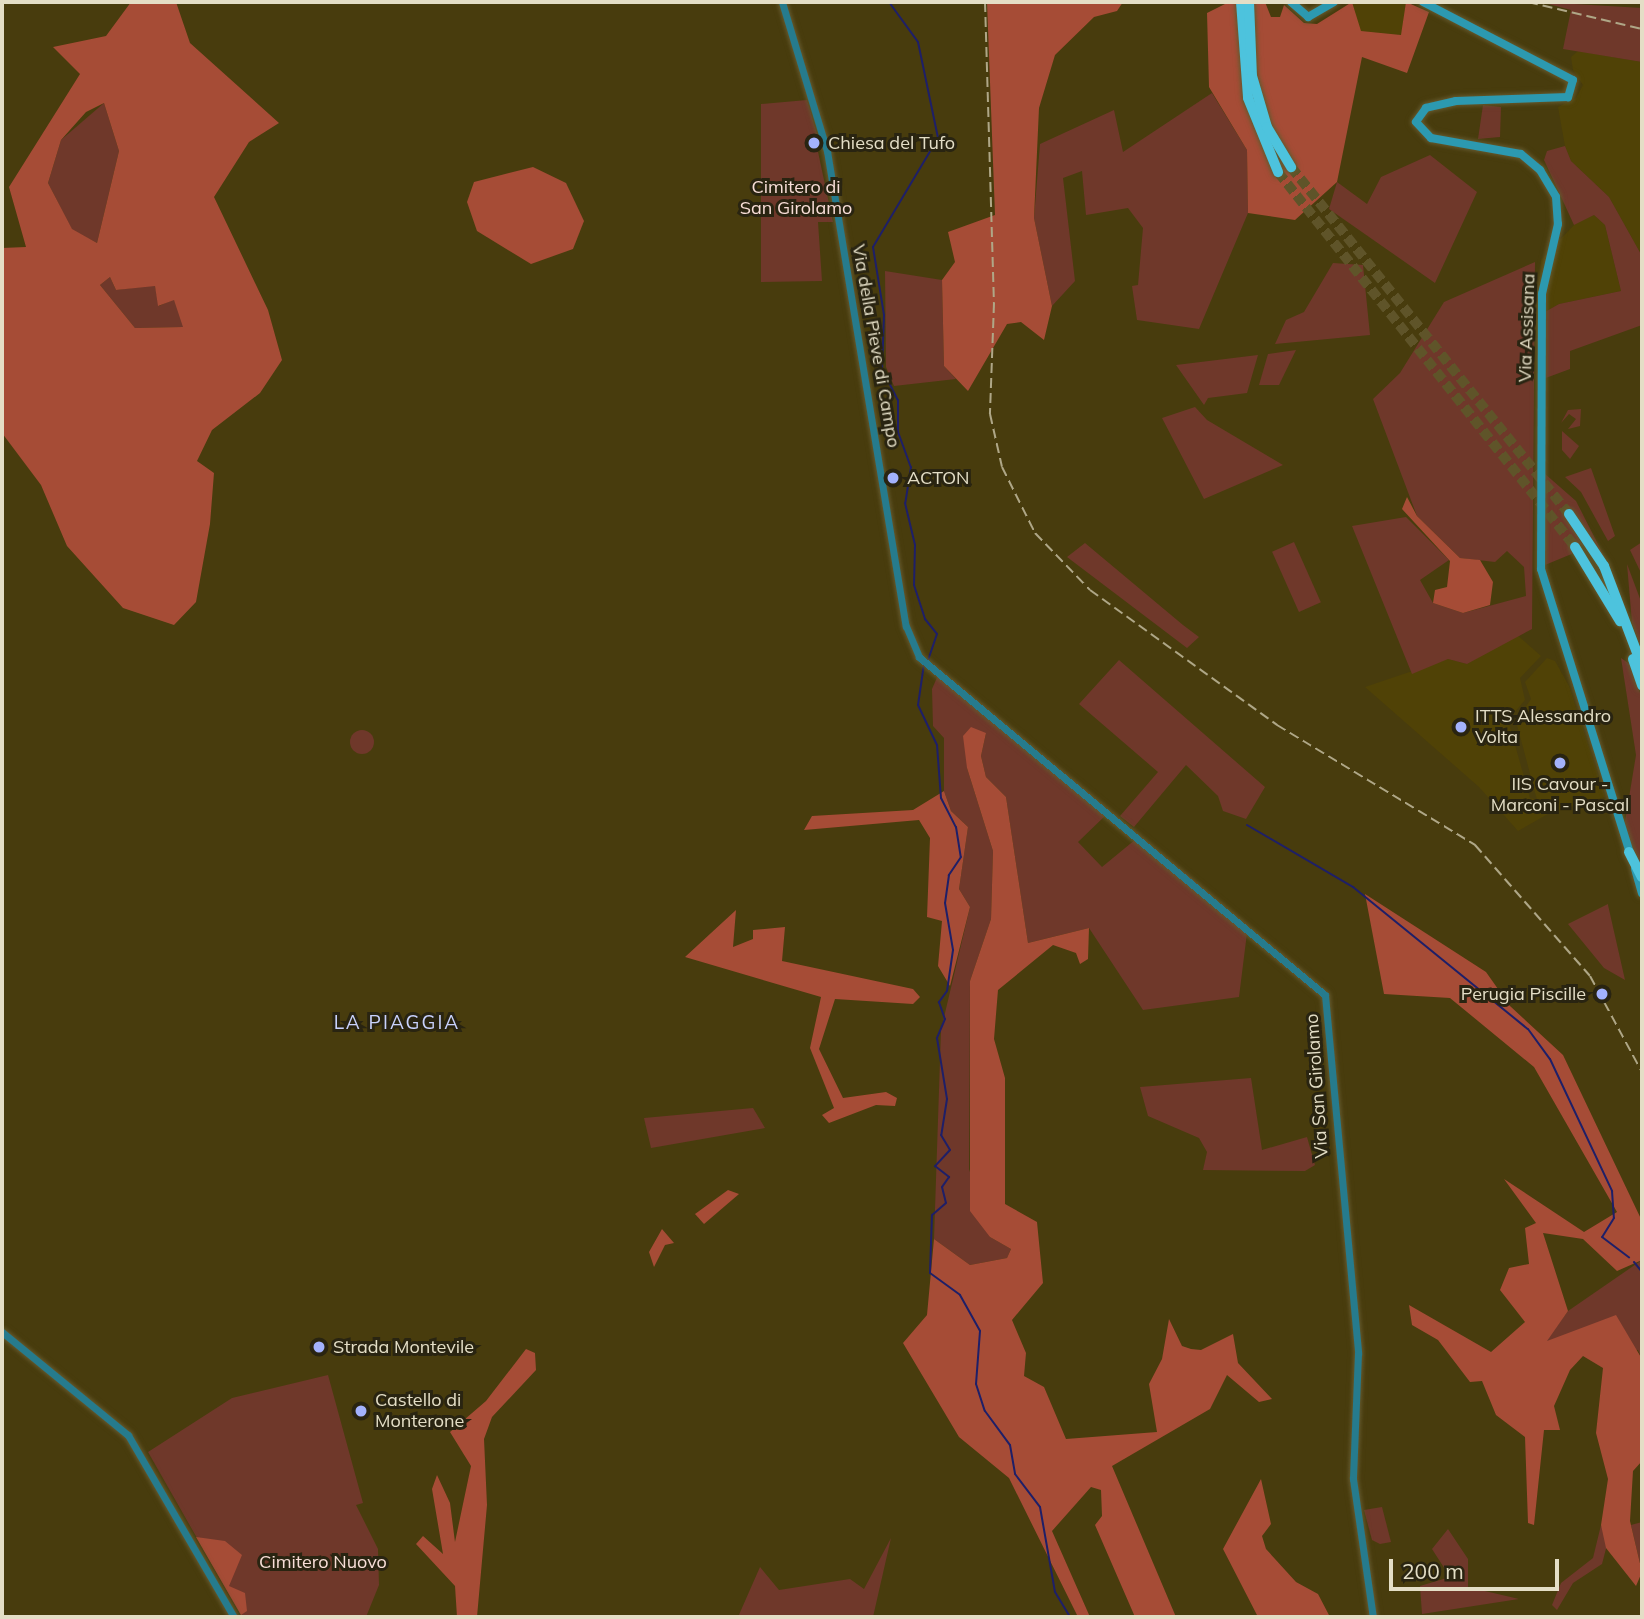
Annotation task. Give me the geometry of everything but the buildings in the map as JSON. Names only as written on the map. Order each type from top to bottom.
[{"type":"highway","points":[[1241,2],[1248,99],[1278,172]]},
{"type":"highway","points":[[1249,2],[1252,76],[1267,127],[1291,167]]},
{"type":"highway","points":[[1569,513],[1604,566],[1642,666]]},
{"type":"highway","points":[[1575,547],[1616,612],[1641,681]]},
{"type":"highway","points":[[1629,852],[1642,877]]},
{"type":"main road","points":[[1291,2],[1308,17],[1334,2]]},
{"type":"main road","name":"Via Assisana","points":[[1423,2],[1569,76],[1574,85],[1568,97],[1443,103],[1426,108],[1416,122],[1430,138],[1521,155],[1541,170],[1556,197],[1558,225],[1542,294],[1541,569],[1642,893]]},
{"type":"street","name":"Via della Pieve di Campo","points":[[782,2],[827,151],[906,626],[919,657]]},
{"type":"street","name":"Via San Girolamo","points":[[919,657],[1325,995],[1357,1353],[1353,1479],[1373,1617]]},
{"type":"street","points":[[2,1332],[128,1435],[234,1617]]},
{"type":"shaded area","points":[[131,2],[176,2],[190,43],[279,123],[249,142],[214,197],[268,310],[282,360],[260,393],[212,430],[197,461],[214,473],[210,524],[196,602],[174,625],[123,608],[67,546],[41,485],[2,433],[2,248],[26,247],[9,187],[80,74],[53,47],[106,36]],"holes":[[[104,103],[119,151],[97,243],[72,229],[48,183],[61,140],[86,112]],[[110,277],[116,290],[155,286],[158,306],[174,300],[183,327],[135,328],[100,285]]]},
{"type":"shaded area","points":[[987,2],[1123,2],[1117,11],[1094,17],[1055,55],[1039,108],[1034,218],[1052,306],[1044,340],[1021,322],[1007,324],[968,391],[944,366],[942,280],[955,262],[948,232],[995,215]]},
{"type":"shaded area","points":[[1229,2],[1265,2],[1271,17],[1280,17],[1284,5],[1304,23],[1317,24],[1352,2],[1361,31],[1401,35],[1406,2],[1429,12],[1407,73],[1362,57],[1337,182],[1295,220],[1248,213],[1247,150],[1209,87],[1207,13]]},
{"type":"shaded area","points":[[1352,2],[1406,2],[1402,35],[1360,31]]},
{"type":"shaded area","points":[[1578,51],[1642,62],[1642,256],[1609,197],[1571,161],[1565,146],[1558,107],[1576,98],[1583,85],[1573,70],[1571,57]]},
{"type":"shaded area","points":[[533,167],[566,183],[584,221],[573,249],[531,264],[477,231],[467,202],[474,182]]},
{"type":"shaded area","points":[[1594,215],[1605,225],[1621,291],[1559,304],[1543,313],[1537,307],[1541,260],[1574,225]]},
{"type":"shaded area","points":[[1407,497],[1417,516],[1460,558],[1480,560],[1493,582],[1490,605],[1463,613],[1433,603],[1435,590],[1447,587],[1450,561],[1402,509]]},
{"type":"shaded area","name":"ITTS Alessandro Volta","points":[[1516,634],[1541,656],[1520,678],[1525,700],[1508,720],[1530,798],[1537,800],[1516,721],[1531,699],[1525,682],[1547,658],[1555,661],[1569,686],[1605,797],[1548,813],[1543,800],[1539,800],[1548,814],[1518,831],[1479,787],[1365,687],[1448,659],[1467,664]]},
{"type":"shaded area","points":[[971,727],[986,733],[981,756],[986,777],[1006,797],[1028,943],[1089,928],[1088,959],[1080,964],[1076,953],[1053,945],[998,990],[994,1039],[1005,1078],[1005,1204],[1037,1222],[1043,1283],[1012,1320],[1026,1353],[1024,1376],[1044,1387],[1066,1439],[1157,1432],[1149,1384],[1162,1359],[1169,1319],[1182,1346],[1191,1349],[1201,1350],[1233,1334],[1238,1363],[1272,1399],[1259,1402],[1227,1375],[1210,1409],[1112,1466],[1176,1617],[1135,1617],[1095,1525],[1102,1516],[1101,1490],[1091,1487],[1052,1531],[1090,1617],[1078,1617],[1009,1478],[959,1437],[903,1343],[927,1315],[934,1239],[970,1265],[1007,1258],[1011,1249],[990,1237],[970,1211],[970,981],[991,919],[993,851],[967,768],[963,736]]},
{"type":"shaded area","points":[[944,791],[951,811],[968,827],[959,889],[970,907],[950,986],[938,966],[942,921],[927,917],[930,838],[919,820],[804,830],[812,816],[913,810]]},
{"type":"shaded area","points":[[1365,894],[1486,972],[1510,1006],[1563,1055],[1642,1221],[1642,1260],[1617,1271],[1583,1239],[1543,1233],[1568,1311],[1547,1341],[1616,1315],[1642,1359],[1642,1461],[1633,1471],[1630,1521],[1642,1572],[1636,1586],[1606,1548],[1601,1525],[1608,1479],[1596,1433],[1603,1368],[1583,1356],[1570,1370],[1554,1406],[1560,1430],[1544,1430],[1534,1525],[1528,1523],[1525,1437],[1496,1415],[1482,1381],[1470,1382],[1438,1340],[1412,1325],[1409,1305],[1491,1352],[1525,1322],[1500,1290],[1509,1268],[1529,1264],[1525,1228],[1536,1223],[1504,1179],[1584,1232],[1617,1212],[1534,1067],[1450,998],[1384,994]]},
{"type":"shaded area","points":[[736,910],[733,947],[753,939],[753,930],[785,927],[782,961],[913,989],[920,997],[913,1004],[835,999],[819,1049],[843,1098],[886,1092],[897,1098],[895,1106],[876,1105],[829,1123],[822,1115],[834,1108],[810,1048],[821,997],[685,957]]},
{"type":"shaded area","points":[[728,1190],[739,1194],[704,1224],[695,1214]]},
{"type":"shaded area","points":[[662,1229],[674,1243],[665,1245],[654,1267],[649,1252]]},
{"type":"shaded area","points":[[526,1349],[535,1353],[536,1370],[492,1417],[484,1439],[487,1505],[477,1617],[457,1617],[455,1586],[416,1544],[423,1536],[443,1554],[432,1489],[437,1475],[450,1503],[455,1542],[471,1466],[450,1432],[486,1401]]},
{"type":"shaded area","points":[[1261,1479],[1271,1524],[1262,1536],[1266,1549],[1296,1582],[1318,1594],[1330,1617],[1258,1617],[1223,1549]]},
{"type":"shaded area","points":[[196,1537],[225,1541],[242,1555],[229,1586],[245,1593],[247,1611],[241,1615]]},
{"type":"green space","points":[[1541,2],[1642,8],[1642,62],[1563,49],[1571,10]]},
{"type":"green space","points":[[1212,93],[1247,150],[1248,213],[1199,329],[1137,320],[1132,286],[1138,285],[1143,228],[1128,208],[1086,215],[1082,171],[1063,178],[1075,281],[1052,306],[1034,218],[1040,144],[1114,110],[1123,152]]},
{"type":"green space","name":"Cimitero di San Girolamo","points":[[807,100],[818,137],[807,140],[809,148],[817,147],[833,222],[818,222],[822,281],[761,282],[761,104]]},
{"type":"green space","points":[[104,103],[119,151],[97,243],[72,230],[48,183],[61,140]]},
{"type":"green space","points":[[1483,105],[1501,107],[1500,137],[1478,139]]},
{"type":"green space","points":[[1565,146],[1571,161],[1609,197],[1642,256],[1642,325],[1570,351],[1570,369],[1543,379],[1543,313],[1559,304],[1621,291],[1605,225],[1594,215],[1574,225],[1544,160],[1547,151]]},
{"type":"green space","points":[[1430,155],[1477,192],[1435,283],[1329,209],[1337,182],[1367,204],[1381,177]]},
{"type":"green space","points":[[1535,262],[1532,629],[1467,664],[1448,659],[1412,674],[1352,526],[1406,517],[1449,560],[1420,580],[1433,603],[1463,613],[1526,596],[1524,567],[1507,551],[1495,562],[1460,558],[1417,516],[1373,399],[1400,373],[1444,302]]},
{"type":"green space","points":[[1333,263],[1363,265],[1370,335],[1275,344],[1286,320],[1304,312]]},
{"type":"green space","points":[[885,271],[942,280],[944,366],[956,379],[894,386],[886,367]]},
{"type":"green space","points":[[110,277],[116,290],[155,285],[159,306],[174,299],[184,327],[135,328],[100,285]]},
{"type":"green space","points":[[1296,350],[1279,385],[1259,385],[1268,354]]},
{"type":"green space","points":[[1258,355],[1247,393],[1208,398],[1204,405],[1176,365]]},
{"type":"green space","points":[[1195,407],[1207,420],[1283,465],[1204,499],[1162,418]]},
{"type":"green space","points":[[1581,409],[1580,426],[1568,429],[1576,419],[1569,414],[1561,423],[1568,410]]},
{"type":"green space","points":[[1562,431],[1579,446],[1570,459],[1562,450]]},
{"type":"green space","points":[[1591,468],[1615,536],[1608,541],[1581,492],[1565,477]]},
{"type":"green space","points":[[1544,473],[1576,501],[1606,560],[1571,511],[1566,517],[1584,547],[1579,543],[1574,553],[1545,565]]},
{"type":"green space","points":[[1294,542],[1321,602],[1299,612],[1272,552]]},
{"type":"green space","points":[[1642,542],[1642,575],[1630,550]]},
{"type":"green space","points":[[1085,543],[1199,637],[1187,648],[1067,557]]},
{"type":"green space","points":[[1627,564],[1642,604],[1642,652],[1632,623]]},
{"type":"green space","points":[[1621,658],[1631,665],[1642,699],[1642,874],[1624,828],[1636,755]]},
{"type":"green space","points":[[1119,660],[1265,787],[1246,819],[1223,811],[1218,796],[1186,765],[1134,827],[1120,816],[1158,772],[1079,704]]},
{"type":"green space","points":[[939,673],[1106,815],[1078,842],[1102,867],[1136,839],[1191,878],[1247,933],[1239,997],[1143,1010],[1089,928],[1028,943],[1006,797],[986,777],[981,756],[986,733],[967,768],[993,851],[991,919],[970,981],[969,1169],[990,1237],[1011,1249],[1007,1258],[970,1265],[934,1239],[941,1030],[970,907],[959,889],[968,827],[951,811],[944,791],[944,738],[933,726],[932,689]]},
{"type":"green space","points":[[362,730],[370,734],[374,742],[370,750],[362,754],[354,750],[350,742],[354,734]]},
{"type":"green space","points":[[1608,904],[1625,980],[1604,968],[1568,924]]},
{"type":"green space","points":[[1251,1078],[1262,1150],[1307,1137],[1315,1165],[1305,1171],[1203,1170],[1207,1152],[1199,1138],[1148,1116],[1140,1087]]},
{"type":"green space","points":[[753,1108],[765,1128],[651,1148],[644,1118]]},
{"type":"green space","points":[[1642,1260],[1642,1359],[1638,1350],[1545,1342],[1568,1311]]},
{"type":"green space","name":"Cimitero Nuovo","points":[[328,1375],[363,1503],[356,1505],[378,1549],[379,1585],[366,1617],[242,1617],[148,1452],[232,1398]]},
{"type":"green space","points":[[1382,1507],[1391,1542],[1380,1544],[1372,1540],[1364,1510]]},
{"type":"green space","points":[[1642,1522],[1642,1572],[1631,1525]]},
{"type":"green space","points":[[1601,1525],[1608,1541],[1602,1564],[1573,1583],[1557,1610],[1552,1605],[1561,1583],[1593,1558]]},
{"type":"green space","points":[[1448,1529],[1468,1559],[1468,1587],[1519,1599],[1422,1614],[1420,1586],[1450,1577],[1432,1549]]},
{"type":"green space","points":[[891,1538],[873,1617],[738,1617],[760,1567],[779,1590],[850,1579],[864,1589]]},
{"type":"waterway","points":[[889,2],[918,42],[938,138],[873,247],[884,315],[882,369],[898,400],[898,432],[911,467],[905,503],[915,545],[914,585],[925,619],[937,634],[928,660]]},
{"type":"waterway","points":[[924,664],[918,705],[937,745],[941,798],[956,827],[961,857],[949,875],[945,903],[953,950],[947,991],[939,1002],[945,1019],[937,1038],[947,1099],[941,1135],[950,1150],[935,1166],[949,1177],[942,1187],[946,1203],[932,1215],[930,1273],[960,1295],[980,1331],[976,1384],[985,1411],[1010,1445],[1015,1474],[1040,1507],[1055,1592],[1070,1617]]},
{"type":"waterway","points":[[1247,825],[1353,887],[1528,1029],[1550,1059],[1612,1191],[1614,1218],[1602,1237],[1629,1257]]},
{"type":"waterway","points":[[1634,1262],[1642,1272]]},
{"type":"tunnel","points":[[1291,167],[1569,514]]},
{"type":"tunnel","points":[[1278,172],[1575,547]]},
{"type":"railway","points":[[985,2],[994,303],[990,414],[1002,467],[1035,533],[1090,590],[1277,725],[1475,845],[1590,976],[1642,1072]]},
{"type":"railway","points":[[1528,2],[1642,29]]},
{"type":"place","name":"Chiesa del Tufo","points":[[814,143]]},
{"type":"place","name":"ACTON","points":[[893,478]]},
{"type":"place","name":"ITTS Alessandro Volta","points":[[1461,727]]},
{"type":"place","name":"IIS Cavour - Marconi - Pascal","points":[[1560,763]]},
{"type":"place","name":"Perugia Piscille","points":[[1602,994]]},
{"type":"place","name":"Strada Montevile","points":[[319,1347]]},
{"type":"place","name":"Castello di Monterone","points":[[361,1411]]},
{"type":"district","name":"LA PIAGGIA","points":[[397,1023]]}]
